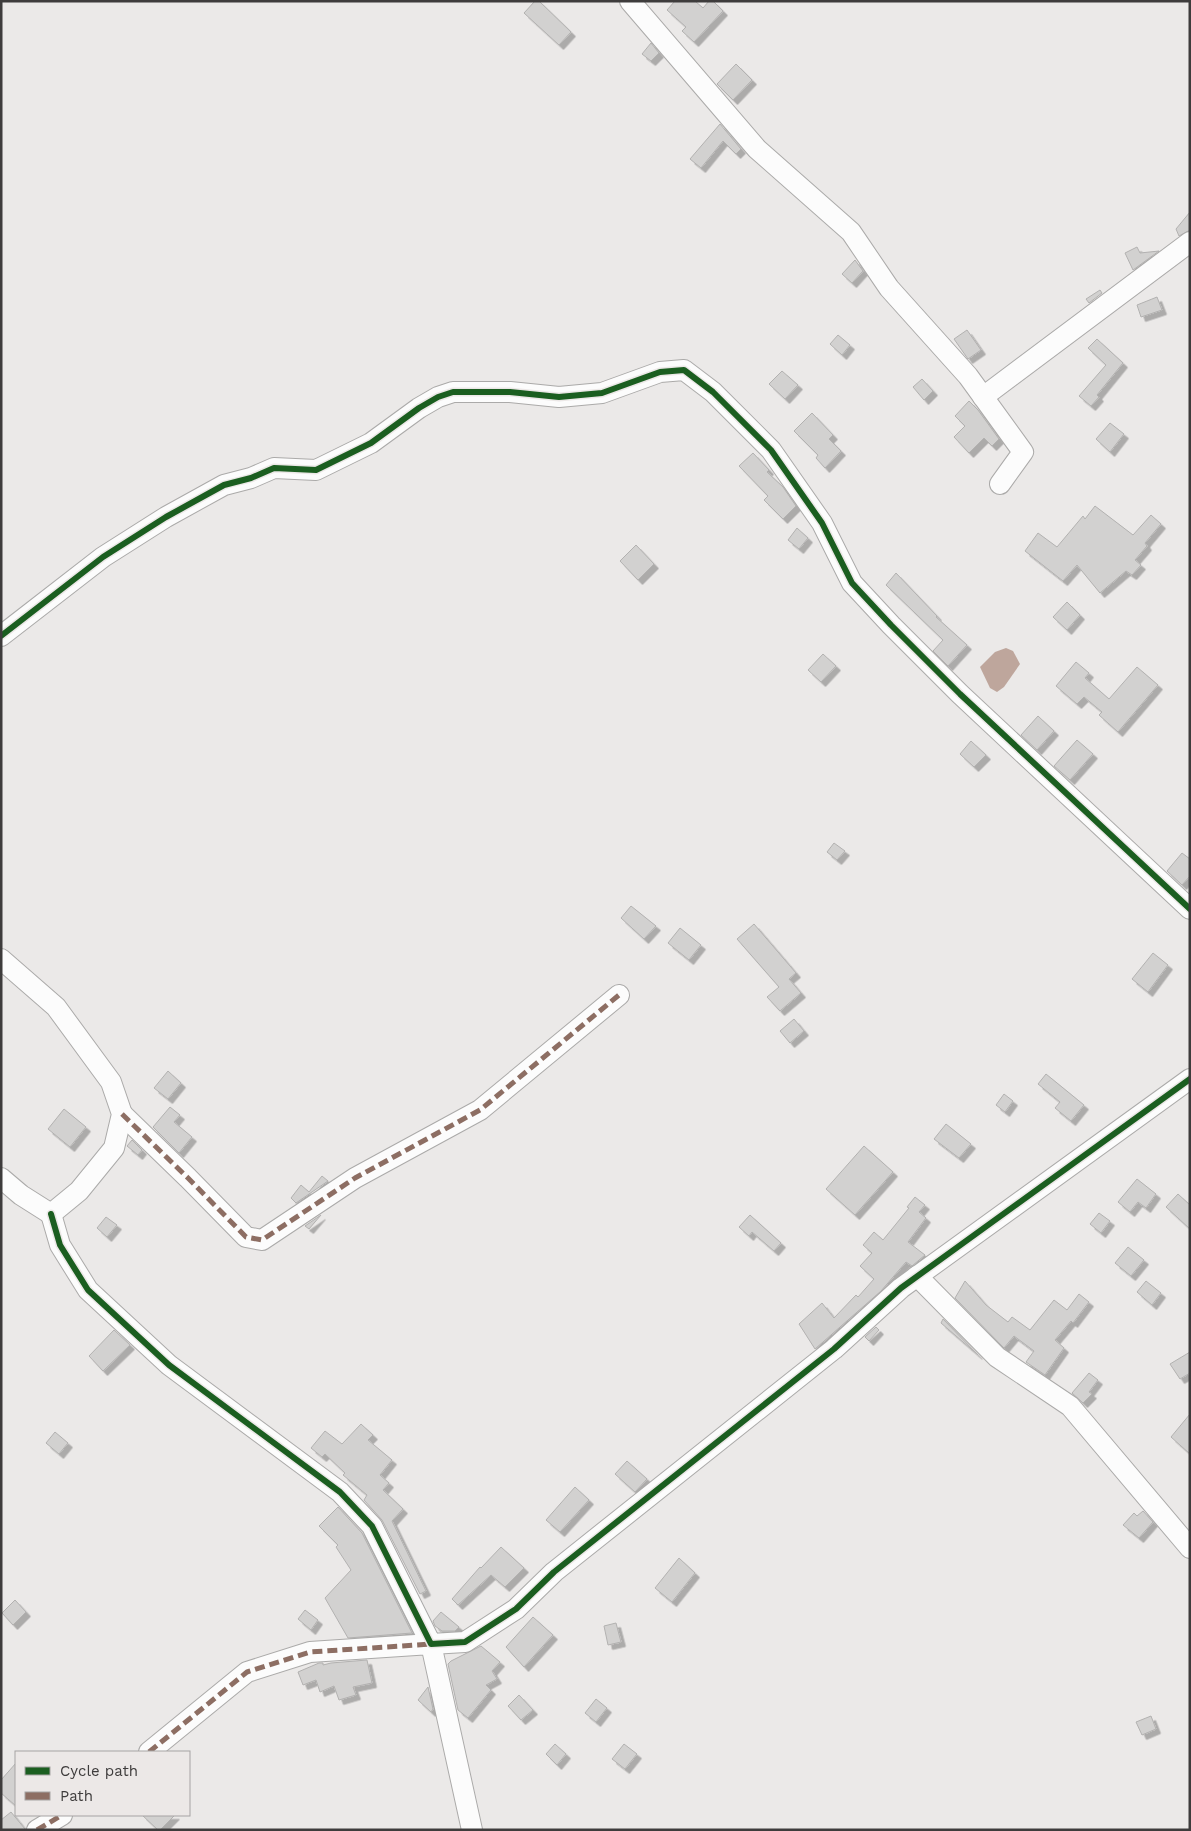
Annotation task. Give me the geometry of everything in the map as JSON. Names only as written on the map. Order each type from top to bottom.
[{"type":"street","points":[[630,1],[757,149],[851,232],[889,288],[968,376],[1023,452],[1000,484]]},
{"type":"street","points":[[983,397],[1190,242]]},
{"type":"street","points":[[1,636],[103,557],[166,517],[224,485],[251,478],[274,468],[316,470],[371,443],[438,397],[453,392],[510,392],[559,397],[602,393],[660,372],[684,370],[713,392],[771,450],[822,523],[852,583],[960,694],[1190,909]]},
{"type":"street","points":[[1,959],[56,1008],[111,1082],[122,1114],[246,1237],[262,1240],[355,1178],[480,1110],[619,995]]},
{"type":"street","points":[[150,1751],[247,1672],[310,1652],[465,1642],[516,1609],[554,1572],[834,1349],[901,1288],[1190,1079]]},
{"type":"street","points":[[51,1214],[79,1191],[114,1148],[122,1114]]},
{"type":"street","points":[[1,1178],[20,1195],[51,1214],[60,1244],[88,1290],[169,1365],[340,1492],[372,1526],[431,1644],[472,1830]]},
{"type":"street","points":[[918,1276],[997,1357],[1070,1406],[1190,1548]]},
{"type":"street","points":[[37,1830],[60,1816]]},
{"type":"shaded area","points":[[1006,648],[1013,651],[1020,664],[1004,687],[997,692],[990,688],[980,667],[995,652]]},
{"type":"building","points":[[535,1],[539,1],[571,32],[559,45],[524,13]]},
{"type":"building","points":[[675,1],[695,1],[703,8],[709,1],[713,1],[723,11],[694,42],[682,31],[686,27],[667,10]]},
{"type":"building","points":[[651,43],[659,53],[651,61],[642,54]]},
{"type":"building","points":[[736,64],[752,80],[733,100],[717,84]]},
{"type":"building","points":[[720,124],[741,149],[736,154],[723,141],[701,168],[690,159]]},
{"type":"building","points":[[1190,212],[1190,230],[1179,236],[1176,229]]},
{"type":"building","points":[[1137,247],[1140,253],[1159,251],[1133,270],[1125,253]]},
{"type":"building","points":[[855,260],[863,271],[852,283],[842,274]]},
{"type":"building","points":[[1100,290],[1102,293],[1089,303],[1086,299]]},
{"type":"building","points":[[1157,297],[1162,310],[1141,317],[1137,305]]},
{"type":"building","points":[[967,330],[981,350],[968,359],[954,339]]},
{"type":"building","points":[[838,335],[850,345],[842,355],[830,344]]},
{"type":"building","points":[[1097,339],[1123,363],[1097,395],[1099,397],[1091,406],[1079,396],[1106,365],[1088,348]]},
{"type":"building","points":[[782,371],[798,385],[785,399],[769,384]]},
{"type":"building","points":[[922,379],[933,391],[924,400],[913,387]]},
{"type":"building","points":[[969,401],[999,439],[992,446],[984,438],[969,453],[954,437],[965,426],[955,416]]},
{"type":"building","points":[[812,413],[833,435],[829,439],[841,451],[825,468],[816,458],[818,455],[794,431]]},
{"type":"building","points":[[1110,423],[1124,434],[1110,452],[1096,439]]},
{"type":"building","points":[[753,453],[769,470],[767,472],[783,487],[796,506],[783,519],[764,500],[768,496],[739,466]]},
{"type":"building","points":[[1095,506],[1133,535],[1151,515],[1161,524],[1145,543],[1147,546],[1135,560],[1141,565],[1132,575],[1126,571],[1100,593],[1077,565],[1063,581],[1025,551],[1038,533],[1057,547],[1083,516],[1085,519]]},
{"type":"building","points":[[797,528],[808,538],[799,549],[788,540]]},
{"type":"building","points":[[636,545],[654,564],[638,580],[620,561]]},
{"type":"building","points":[[896,573],[936,617],[967,645],[948,666],[933,651],[943,640],[886,585]]},
{"type":"building","points":[[1067,602],[1080,615],[1067,630],[1053,617]]},
{"type":"building","points":[[823,654],[836,666],[821,682],[808,670]]},
{"type":"building","points":[[1076,662],[1089,673],[1085,678],[1109,699],[1137,667],[1158,685],[1118,732],[1099,715],[1102,712],[1084,697],[1077,704],[1056,686]]},
{"type":"building","points":[[1038,716],[1054,731],[1037,750],[1021,735]]},
{"type":"building","points":[[1077,740],[1093,754],[1070,780],[1054,766]]},
{"type":"building","points":[[971,741],[986,755],[974,767],[960,754]]},
{"type":"building","points":[[834,843],[845,851],[837,860],[827,852]]},
{"type":"building","points":[[1182,853],[1190,859],[1190,876],[1182,885],[1167,871]]},
{"type":"building","points":[[631,906],[656,926],[644,939],[621,918]]},
{"type":"building","points":[[754,924],[796,973],[789,979],[801,993],[780,1011],[767,997],[779,987],[737,939]]},
{"type":"building","points":[[680,928],[701,945],[689,960],[668,943]]},
{"type":"building","points":[[1153,953],[1168,965],[1148,992],[1132,979]]},
{"type":"building","points":[[794,1019],[804,1031],[790,1043],[780,1031]]},
{"type":"building","points":[[168,1071],[181,1083],[168,1099],[154,1088]]},
{"type":"building","points":[[1046,1074],[1084,1105],[1071,1121],[1055,1108],[1060,1102],[1038,1084]]},
{"type":"building","points":[[1004,1094],[1013,1101],[1005,1112],[996,1105]]},
{"type":"building","points":[[170,1107],[180,1115],[174,1122],[192,1137],[179,1153],[153,1127]]},
{"type":"building","points":[[64,1109],[86,1127],[70,1147],[48,1129]]},
{"type":"building","points":[[946,1124],[971,1144],[959,1158],[934,1139]]},
{"type":"building","points":[[132,1140],[142,1150],[138,1155],[127,1146]]},
{"type":"building","points":[[864,1146],[893,1172],[855,1215],[826,1189]]},
{"type":"building","points":[[322,1176],[328,1181],[296,1203],[291,1198],[301,1185],[309,1192]]},
{"type":"building","points":[[1137,1179],[1156,1194],[1146,1208],[1138,1202],[1130,1212],[1118,1202]]},
{"type":"building","points":[[1178,1194],[1190,1205],[1190,1229],[1166,1207]]},
{"type":"building","points":[[915,1197],[925,1205],[919,1212],[926,1218],[908,1242],[925,1255],[912,1266],[906,1262],[881,1291],[815,1349],[799,1324],[822,1303],[834,1318],[856,1295],[858,1297],[874,1279],[860,1266],[872,1253],[863,1245],[874,1232],[883,1240],[909,1208],[907,1207]]},
{"type":"building","points":[[1099,1213],[1110,1221],[1101,1233],[1090,1224]]},
{"type":"building","points":[[321,1215],[309,1229],[305,1226]]},
{"type":"building","points":[[750,1215],[781,1243],[774,1251],[752,1232],[749,1236],[739,1227]]},
{"type":"building","points":[[106,1217],[117,1225],[107,1237],[97,1228]]},
{"type":"building","points":[[1128,1247],[1144,1260],[1131,1276],[1115,1263]]},
{"type":"building","points":[[965,1281],[986,1305],[1008,1322],[1012,1317],[1030,1330],[1054,1300],[1067,1310],[1079,1294],[1089,1302],[1073,1323],[1071,1321],[1055,1340],[1064,1348],[1045,1375],[1026,1362],[1034,1351],[1014,1336],[1004,1348],[955,1298]]},
{"type":"building","points":[[1146,1281],[1161,1293],[1152,1305],[1137,1292]]},
{"type":"building","points":[[943,1319],[978,1355],[941,1323]]},
{"type":"building","points":[[876,1327],[879,1330],[869,1341],[865,1337]]},
{"type":"building","points":[[114,1330],[130,1345],[103,1371],[89,1356]]},
{"type":"building","points":[[1190,1352],[1190,1373],[1180,1379],[1170,1364]]},
{"type":"building","points":[[1089,1373],[1098,1380],[1089,1392],[1092,1394],[1083,1403],[1072,1393]]},
{"type":"building","points":[[1190,1414],[1190,1454],[1171,1437]]},
{"type":"building","points":[[361,1424],[373,1435],[368,1440],[392,1460],[380,1475],[389,1483],[383,1490],[403,1509],[392,1521],[426,1591],[420,1594],[382,1520],[364,1500],[367,1495],[343,1475],[345,1473],[325,1454],[322,1457],[311,1448],[325,1431],[342,1444]]},
{"type":"building","points":[[55,1432],[68,1443],[59,1454],[46,1443]]},
{"type":"building","points":[[627,1461],[647,1479],[635,1492],[615,1474]]},
{"type":"building","points":[[575,1487],[589,1500],[560,1532],[546,1520]]},
{"type":"building","points":[[338,1507],[362,1533],[412,1633],[348,1638],[325,1598],[351,1570],[336,1547],[338,1545],[319,1526]]},
{"type":"building","points":[[1143,1511],[1153,1522],[1139,1538],[1123,1525],[1134,1513],[1137,1516]]},
{"type":"building","points":[[501,1547],[524,1568],[505,1587],[491,1575],[458,1605],[452,1599],[480,1567]]},
{"type":"building","points":[[679,1558],[695,1573],[672,1602],[655,1588]]},
{"type":"building","points":[[15,1600],[26,1612],[13,1625],[2,1613]]},
{"type":"building","points":[[305,1610],[318,1620],[311,1630],[298,1619]]},
{"type":"building","points":[[441,1612],[459,1627],[455,1631],[442,1631],[435,1626],[433,1621]]},
{"type":"building","points":[[533,1617],[553,1635],[524,1667],[506,1647]]},
{"type":"building","points":[[616,1623],[621,1642],[608,1645],[604,1626]]},
{"type":"building","points":[[481,1646],[500,1662],[492,1671],[497,1679],[486,1685],[491,1690],[468,1718],[458,1710],[448,1664]]},
{"type":"building","points":[[367,1660],[372,1683],[353,1687],[356,1695],[339,1700],[334,1686],[320,1692],[316,1680],[303,1685],[298,1672],[319,1663],[323,1663],[323,1665]]},
{"type":"building","points":[[428,1687],[433,1709],[431,1712],[418,1700]]},
{"type":"building","points":[[519,1695],[533,1710],[521,1720],[508,1706]]},
{"type":"building","points":[[596,1699],[607,1708],[596,1722],[585,1713]]},
{"type":"building","points":[[1151,1716],[1156,1729],[1142,1735],[1136,1722]]},
{"type":"building","points":[[555,1744],[566,1754],[557,1765],[546,1754]]},
{"type":"building","points":[[624,1744],[637,1754],[625,1769],[612,1759]]},
{"type":"building","points":[[15,1764],[15,1805],[1,1793],[1,1780]]},
{"type":"building","points":[[11,1812],[25,1830],[1,1830],[1,1820]]},
{"type":"building","points":[[143,1816],[174,1816],[160,1830]]},
{"type":"marked path","points":[[122,1114],[246,1237],[262,1240],[355,1178],[480,1110],[619,995]]},
{"type":"marked path","points":[[150,1751],[247,1672],[310,1652],[431,1644]]},
{"type":"marked path","points":[[37,1830],[60,1816]]},
{"type":"cycle path","points":[[1,636],[103,557],[166,517],[224,485],[251,478],[274,468],[316,470],[371,443],[419,408],[438,397],[453,392],[510,392],[559,397],[602,393],[660,372],[684,370],[713,392],[771,450],[822,523],[852,583],[891,625],[960,694],[1190,909]]},
{"type":"cycle path","points":[[51,1214],[60,1245],[88,1290],[169,1365],[340,1492],[372,1526],[431,1644],[465,1642],[516,1609],[554,1572],[834,1349],[901,1288],[1190,1079]]}]
